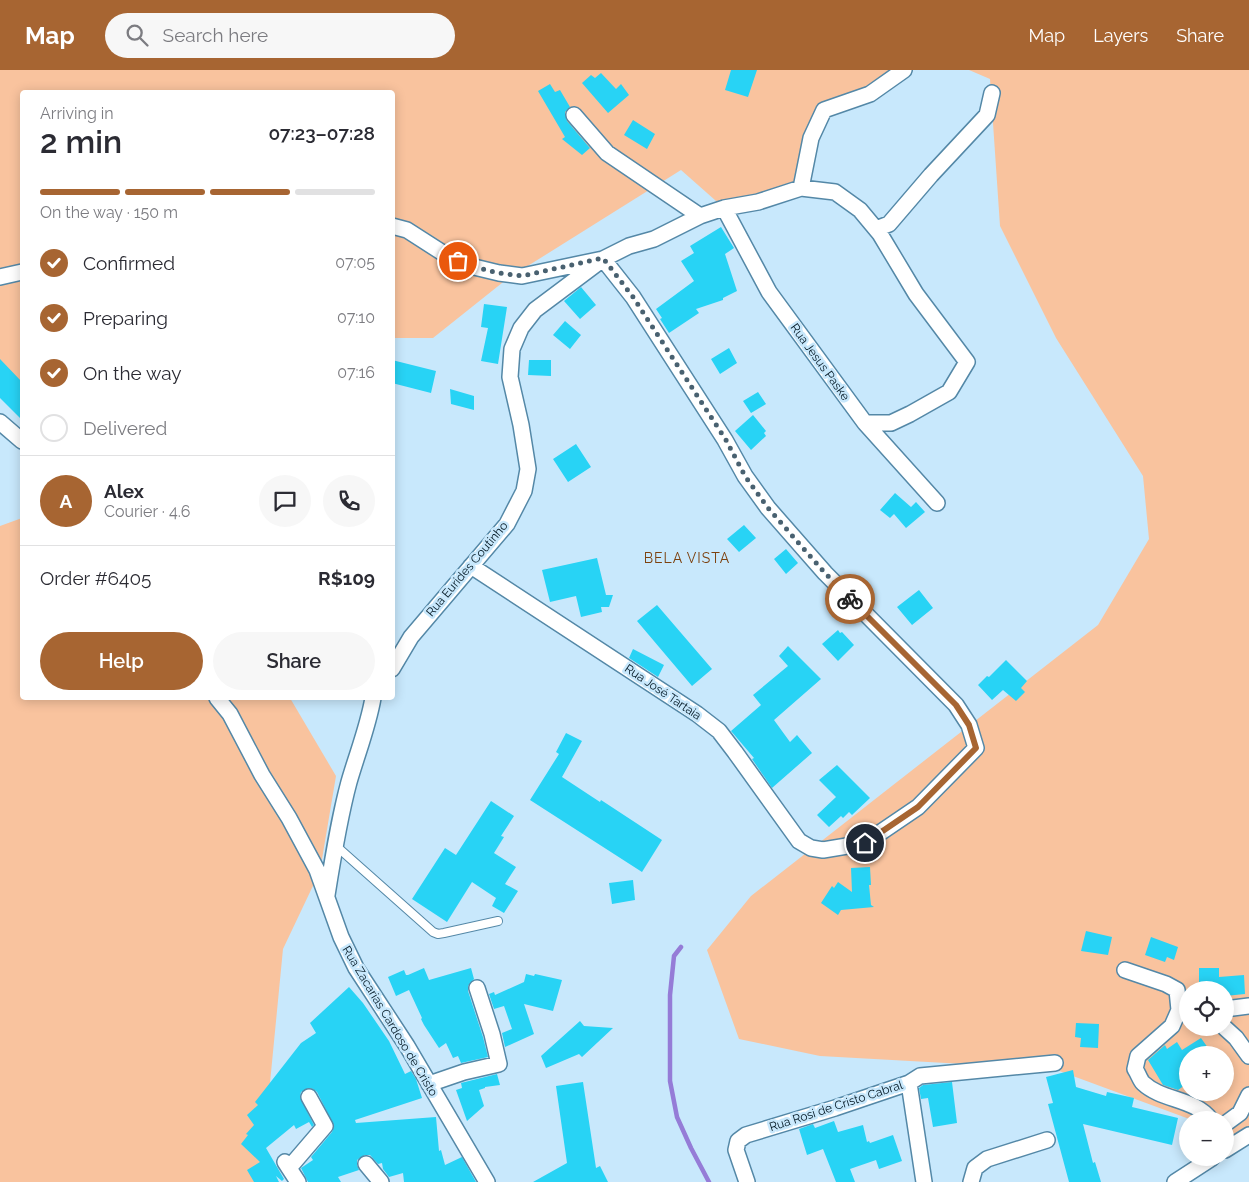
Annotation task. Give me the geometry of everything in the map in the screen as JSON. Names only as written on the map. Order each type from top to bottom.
[{"type":"street","points":[[865,423],[891,424],[949,392],[967,362],[916,294],[876,229],[860,210],[836,192],[801,188],[811,138],[824,110],[870,94],[904,70]]},
{"type":"street","points":[[876,229],[888,224],[987,115],[992,93]]},
{"type":"street","points":[[574,115],[607,153],[700,216]]},
{"type":"street","name":"Rua Eurides Coutinho","points":[[395,663],[411,637],[507,524],[524,491],[528,469],[522,425],[510,377],[512,349],[521,328],[535,310],[603,258],[630,246],[654,239],[700,216],[724,208],[758,202],[801,188]]},
{"type":"street","name":"Rua Jesus Paske","points":[[724,208],[769,292],[865,423],[937,503]]},
{"type":"street","points":[[395,227],[407,230],[446,255],[470,266],[499,273],[522,276],[603,258]]},
{"type":"street","name":"Rua José Tartaia","points":[[471,566],[689,708],[719,731],[799,841],[811,848],[823,850],[865,843],[918,807],[976,748],[969,725],[956,705],[825,573],[768,508],[745,476],[726,440],[633,297],[603,258]]},
{"type":"street","points":[[0,277],[20,272]]},
{"type":"street","points":[[0,422],[20,439]]},
{"type":"street","name":"Rua Zacarias Cardoso de Cristo","points":[[219,700],[230,714],[262,775],[289,818],[317,870],[341,937],[356,968],[407,1046],[487,1182]]},
{"type":"street","points":[[369,720],[373,700]]},
{"type":"street","points":[[327,897],[335,844],[349,782],[369,720],[378,700]]},
{"type":"street","points":[[1125,970],[1166,984],[1177,990],[1179,997]]},
{"type":"street","points":[[429,1084],[464,1072],[499,1064],[490,1027],[477,988]]},
{"type":"street","points":[[1234,1008],[1249,1006]]},
{"type":"street","points":[[1179,1016],[1172,1026],[1138,1056],[1135,1069],[1143,1082],[1164,1096],[1200,1111]]},
{"type":"street","points":[[1234,1036],[1249,1056]]},
{"type":"street","points":[[909,1083],[920,1076],[1055,1063]]},
{"type":"street","name":"Rua Rosi de Cristo Cabral","points":[[747,1182],[736,1150],[738,1141],[746,1135],[909,1083],[924,1182]]},
{"type":"street","points":[[1234,1117],[1240,1113],[1249,1095]]},
{"type":"street","points":[[298,1182],[287,1165],[325,1126],[309,1097]]},
{"type":"street","points":[[1234,1144],[1249,1135]]},
{"type":"street","points":[[971,1182],[975,1168],[987,1159],[1047,1140]]},
{"type":"street","points":[[366,1164],[382,1182]]},
{"type":"street","points":[[1175,1182],[1198,1166]]},
{"type":"lane","points":[[335,844],[433,932],[444,934],[498,921]]},
{"type":"shaded area","points":[[0,70],[901,70],[836,106],[813,115],[801,188],[724,208],[681,170],[507,279],[433,338],[395,338],[395,90],[20,90],[20,400],[0,372]]},
{"type":"shaded area","points":[[969,70],[1249,70],[1249,1145],[1234,1138],[1234,1111],[1179,1111],[1179,1115],[1054,1069],[820,1056],[739,1039],[707,950],[751,896],[1098,625],[1149,539],[1143,476],[1056,338],[1000,226],[990,79]]},
{"type":"shaded area","points":[[20,519],[20,700],[291,700],[336,776],[320,871],[283,949],[263,1155],[271,1182],[0,1182],[0,526]]},
{"type":"building","points":[[731,70],[757,70],[748,97],[725,90]]},
{"type":"building","points":[[601,73],[616,89],[621,84],[629,95],[608,113],[582,83],[591,75],[595,78]]},
{"type":"building","points":[[550,84],[555,92],[560,90],[570,107],[565,112],[567,121],[590,148],[582,155],[562,139],[565,137],[538,91]]},
{"type":"building","points":[[633,120],[655,134],[647,149],[624,135]]},
{"type":"building","points":[[721,227],[734,248],[725,254],[737,291],[723,298],[723,300],[696,309],[699,313],[669,333],[656,309],[694,281],[681,261],[694,253],[690,246]]},
{"type":"building","points":[[581,287],[596,305],[580,319],[564,301]]},
{"type":"building","points":[[484,304],[507,307],[498,364],[481,361],[488,328],[481,327]]},
{"type":"building","points":[[565,321],[581,335],[570,349],[553,335]]},
{"type":"building","points":[[729,348],[737,363],[720,374],[711,359]]},
{"type":"building","points":[[0,359],[20,380],[20,418],[0,398]]},
{"type":"building","points":[[529,360],[551,360],[551,376],[528,375]]},
{"type":"building","points":[[395,361],[436,371],[431,393],[395,384]]},
{"type":"building","points":[[450,389],[474,396],[474,410],[451,404]]},
{"type":"building","points":[[758,392],[766,404],[751,413],[743,401]]},
{"type":"building","points":[[753,415],[766,431],[764,433],[766,436],[751,450],[735,431]]},
{"type":"building","points":[[576,444],[591,467],[568,482],[553,459]]},
{"type":"building","points":[[895,493],[911,507],[916,502],[925,512],[906,528],[894,514],[890,518],[880,510]]},
{"type":"building","points":[[744,525],[756,538],[739,552],[727,539]]},
{"type":"building","points":[[786,549],[798,563],[786,574],[774,559]]},
{"type":"building","points":[[597,558],[606,595],[613,595],[609,607],[601,607],[602,612],[581,617],[576,596],[550,602],[542,570]]},
{"type":"building","points":[[919,590],[933,608],[912,625],[897,607]]},
{"type":"building","points":[[657,605],[712,669],[692,686],[637,621]]},
{"type":"building","points":[[838,630],[854,645],[838,661],[822,644]]},
{"type":"building","points":[[788,646],[821,679],[774,720],[790,742],[797,735],[812,753],[772,788],[752,759],[754,758],[731,731],[761,705],[753,695],[788,666],[779,656]]},
{"type":"building","points":[[633,649],[664,665],[658,677],[629,658]]},
{"type":"building","points":[[1006,660],[1027,681],[1021,688],[1025,692],[1016,701],[1003,690],[992,700],[978,685]]},
{"type":"building","points":[[566,733],[582,741],[562,777],[662,840],[642,872],[530,800],[559,754],[556,752]]},
{"type":"building","points":[[837,765],[870,798],[852,815],[849,812],[843,818],[841,816],[829,827],[817,815],[836,797],[819,780]]},
{"type":"building","points":[[491,801],[514,816],[501,836],[504,837],[494,853],[516,867],[505,884],[518,891],[504,913],[492,906],[496,898],[472,882],[447,922],[412,899],[445,848],[456,855]]},
{"type":"building","points":[[870,867],[871,905],[874,907],[841,910],[838,915],[821,903],[832,886],[834,888],[838,882],[852,892],[851,868]]},
{"type":"building","points":[[633,880],[635,900],[612,904],[609,883]]},
{"type":"building","points":[[1086,931],[1112,937],[1108,955],[1081,951]]},
{"type":"building","points":[[1151,937],[1178,947],[1174,960],[1167,957],[1165,962],[1145,955]]},
{"type":"building","points":[[424,968],[429,980],[471,968],[474,979],[468,986],[468,991],[488,1057],[461,1063],[458,1056],[453,1058],[446,1043],[439,1048],[424,1025],[409,990],[396,996],[388,977],[404,970],[406,975],[408,975]]},
{"type":"building","points":[[1199,968],[1219,968],[1219,977],[1244,975],[1245,994],[1234,995],[1234,981],[1199,981]]},
{"type":"building","points":[[526,974],[562,980],[553,1011],[524,1004],[534,1034],[505,1047],[502,1033],[512,1029],[504,1006],[494,1009],[489,994],[494,992],[495,995],[524,982]]},
{"type":"building","points":[[349,987],[363,1003],[389,1041],[405,1074],[411,1071],[416,1079],[422,1098],[355,1120],[356,1123],[436,1117],[439,1151],[441,1150],[445,1165],[462,1157],[476,1182],[404,1182],[403,1173],[389,1177],[383,1169],[382,1163],[378,1164],[370,1155],[365,1155],[357,1160],[359,1170],[338,1177],[341,1182],[308,1182],[301,1168],[313,1160],[311,1157],[332,1132],[334,1126],[317,1092],[309,1088],[301,1092],[300,1097],[314,1125],[312,1127],[309,1122],[296,1129],[294,1125],[266,1148],[284,1179],[282,1181],[276,1176],[279,1182],[254,1182],[247,1170],[260,1162],[241,1144],[248,1135],[246,1134],[254,1125],[247,1115],[258,1105],[255,1102],[301,1043],[316,1033],[310,1023]]},
{"type":"building","points":[[580,1021],[584,1026],[613,1028],[582,1057],[579,1054],[546,1068],[541,1056]]},
{"type":"building","points":[[1076,1023],[1099,1024],[1098,1048],[1080,1047],[1081,1038],[1075,1037]]},
{"type":"building","points":[[1201,1038],[1207,1046],[1188,1046]]},
{"type":"building","points":[[1177,1042],[1180,1046],[1178,1090],[1163,1085],[1148,1060],[1165,1045],[1167,1049]]},
{"type":"building","points":[[1073,1070],[1076,1087],[1106,1096],[1107,1092],[1134,1098],[1132,1107],[1178,1118],[1172,1145],[1083,1124],[1093,1163],[1095,1162],[1101,1182],[1069,1182],[1048,1104],[1053,1103],[1046,1077]]},
{"type":"building","points":[[497,1074],[500,1085],[485,1087],[479,1090],[484,1106],[467,1121],[456,1090],[462,1088],[461,1083]]},
{"type":"building","points":[[583,1082],[596,1168],[600,1166],[608,1182],[533,1182],[567,1163],[556,1086]]},
{"type":"building","points":[[952,1082],[957,1123],[933,1127],[928,1098],[921,1099],[919,1088],[923,1085]]},
{"type":"building","points":[[834,1121],[838,1132],[863,1125],[867,1142],[869,1141],[870,1143],[893,1135],[902,1161],[879,1169],[876,1160],[850,1169],[855,1182],[836,1182],[823,1149],[807,1155],[799,1129],[813,1124],[815,1128]]},
{"type":"waterway","points":[[681,947],[674,956],[670,995],[670,1081],[677,1117],[709,1182]]},
{"type":"way so far","points":[[458,261],[499,273],[522,276],[603,258],[633,297],[726,440],[745,476],[768,508],[850,599]]},
{"type":"district","name":"BELA VISTA","points":[[687,558]]},
{"type":"route","points":[[850,599],[956,705],[969,725],[976,748],[918,807],[865,843]]}]
